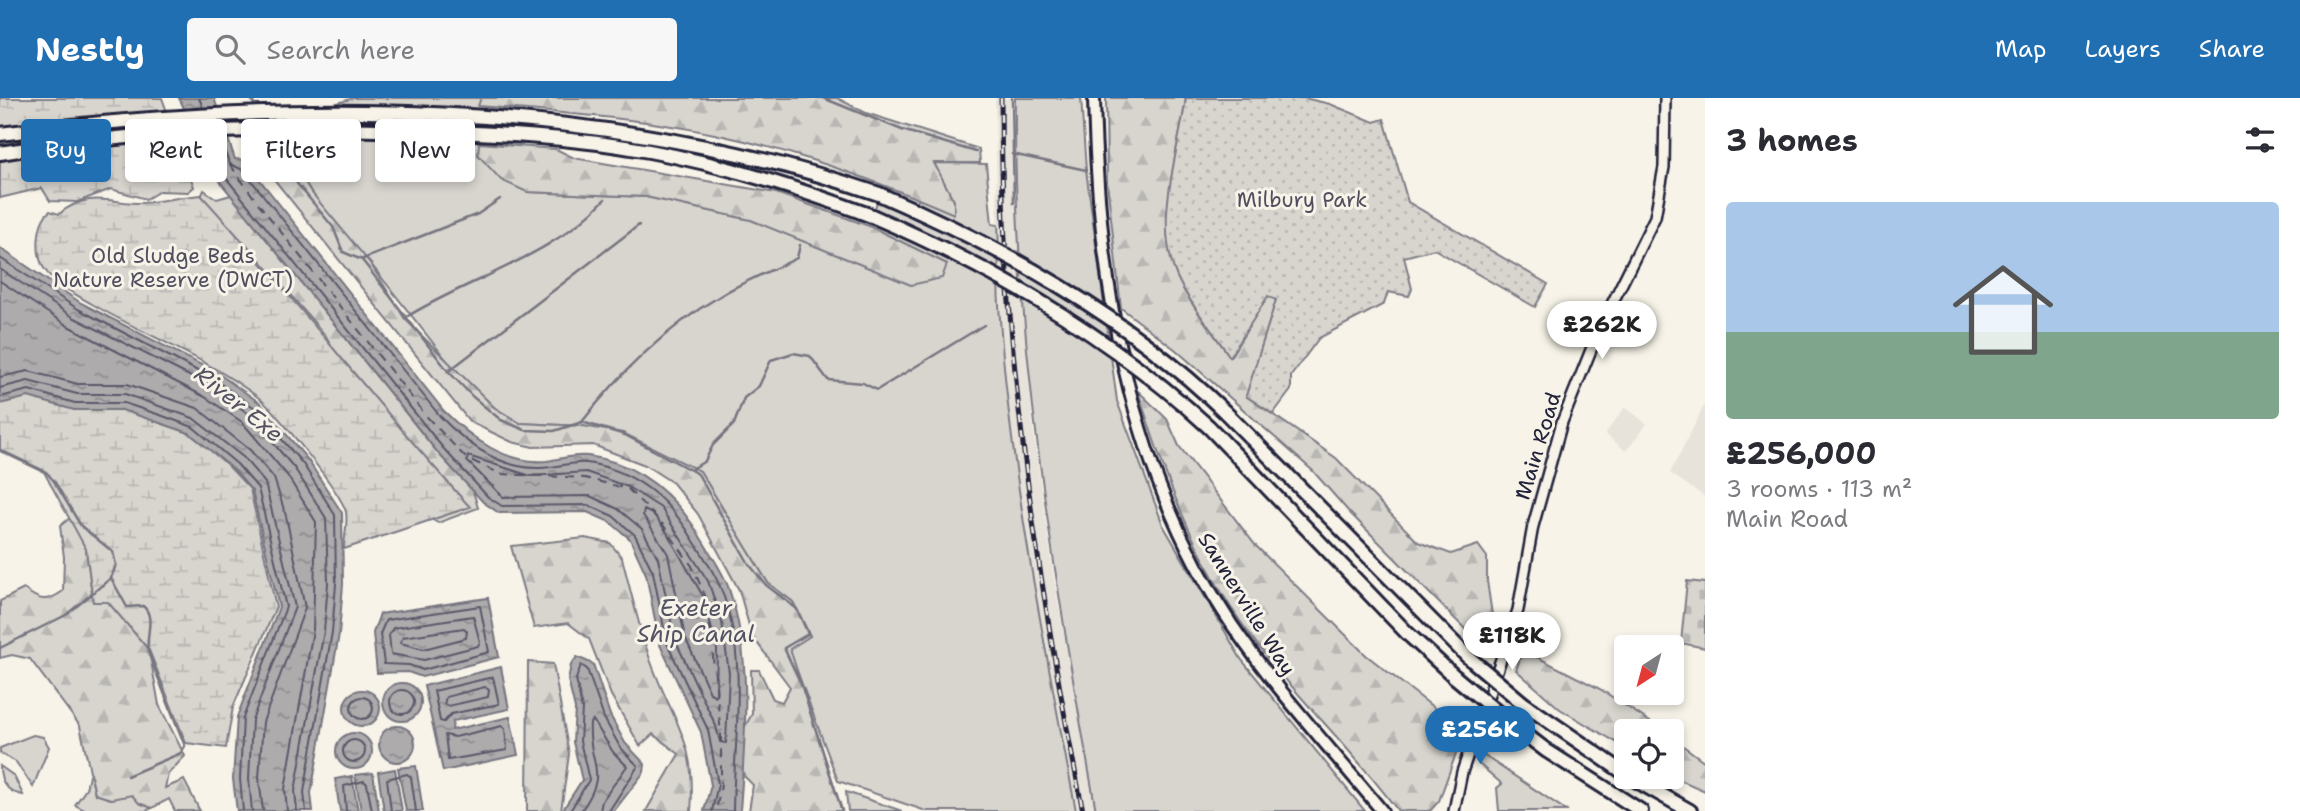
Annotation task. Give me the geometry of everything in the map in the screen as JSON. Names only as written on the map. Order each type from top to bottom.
[{"type":"highway","points":[[0,134],[137,118],[247,111],[343,109],[522,119],[654,134],[760,155],[879,194],[1000,251],[1070,292],[1164,358],[1225,412],[1468,657],[1524,704],[1614,766]]},
{"type":"highway","points":[[0,153],[140,137],[236,131],[344,128],[522,136],[648,151],[753,175],[872,216],[990,271],[1050,307],[1138,366],[1209,428],[1408,634],[1455,677],[1509,722],[1580,774],[1641,811]]},
{"type":"highway","points":[[1651,789],[1690,811]]},
{"type":"main road","name":"Sannerville Way","points":[[1094,98],[1100,205],[1118,342],[1133,414],[1158,484],[1186,547],[1232,625],[1286,700],[1382,811]]},
{"type":"street","name":"Main Road","points":[[1454,811],[1462,772],[1518,610],[1533,526],[1562,422],[1599,330],[1655,217],[1664,167],[1665,98]]},
{"type":"shaded area","points":[[995,98],[1015,98],[1022,306],[1034,436],[1054,579],[1096,811],[1076,811],[1032,581],[1012,438],[999,303]]},
{"type":"shaded area","points":[[1705,404],[1705,497],[1670,473]]},
{"type":"shaded area","points":[[1625,407],[1647,424],[1626,451],[1605,434]]},
{"type":"green space","points":[[0,98],[162,98],[170,119],[125,119],[125,182],[192,182],[194,187],[188,192],[160,191],[146,199],[111,189],[77,202],[50,201],[42,188],[0,198]]},
{"type":"green space","points":[[353,98],[481,98],[479,106],[523,110],[522,146],[479,143],[527,192],[646,197],[751,220],[911,285],[947,264],[869,226],[883,184],[954,213],[954,201],[934,163],[986,164],[992,224],[998,225],[999,305],[1011,432],[1040,622],[1076,811],[926,811],[838,781],[789,649],[810,636],[793,602],[768,583],[700,471],[583,426],[520,423],[495,408],[452,367],[370,263],[348,242],[305,182],[361,182],[361,119],[288,119]]},
{"type":"green space","points":[[481,98],[837,98],[866,113],[979,149],[980,163],[934,163],[954,201],[954,214],[846,171],[773,148],[697,130],[636,121],[478,106]]},
{"type":"green space","points":[[1015,98],[1081,98],[1086,170],[1117,401],[1163,525],[1241,659],[1365,811],[1096,811],[1065,634],[1039,456],[1021,278]]},
{"type":"green space","points":[[1106,98],[1186,98],[1167,217],[1172,263],[1186,294],[1230,357],[1268,295],[1276,300],[1246,396],[1336,458],[1418,542],[1451,554],[1478,545],[1487,557],[1487,581],[1496,642],[1476,640],[1349,512],[1313,471],[1176,350],[1121,308],[1107,182]]},
{"type":"green space","name":"Milbury Park","points":[[1186,98],[1304,98],[1330,104],[1374,122],[1384,119],[1408,202],[1548,284],[1535,307],[1434,249],[1404,257],[1412,289],[1409,296],[1388,292],[1384,304],[1319,338],[1291,376],[1291,390],[1273,414],[1246,396],[1276,300],[1268,296],[1230,357],[1186,294],[1172,263],[1167,217],[1169,192]]},
{"type":"green space","points":[[479,143],[556,149],[574,158],[776,193],[869,226],[947,264],[942,278],[911,285],[751,220],[646,197],[527,192],[501,180],[478,155]]},
{"type":"green space","points":[[276,182],[305,182],[370,263],[405,319],[495,408],[520,423],[583,426],[623,433],[700,471],[768,583],[793,602],[810,636],[790,649],[842,811],[749,811],[753,785],[744,776],[738,760],[739,737],[752,714],[751,670],[759,670],[773,699],[782,702],[790,687],[752,636],[739,590],[698,514],[673,483],[645,465],[593,445],[533,447],[512,442],[470,422]]},
{"type":"green space","points":[[204,190],[217,199],[231,195],[438,453],[473,491],[478,508],[438,523],[424,515],[326,336],[247,245],[199,201]]},
{"type":"green space","name":"Old Sludge Beds Nature Reserve (DWCT)","points":[[201,195],[470,507],[344,549],[346,512],[342,502],[307,453],[259,398],[220,371],[74,293],[55,280],[42,264],[38,248],[40,231],[45,216],[50,211],[59,214],[87,200],[142,203]]},
{"type":"green space","points":[[0,350],[137,395],[217,454],[250,489],[276,607],[233,707],[226,748],[186,743],[149,650],[108,602],[93,602],[86,549],[44,472],[0,451]]},
{"type":"green space","points":[[1138,391],[1167,419],[1179,446],[1256,546],[1366,655],[1464,731],[1439,801],[1430,811],[1398,811],[1269,660],[1230,606],[1188,528],[1156,447]]},
{"type":"green space","points":[[70,518],[86,549],[93,602],[108,602],[149,650],[159,705],[185,756],[168,774],[165,788],[184,780],[200,811],[175,811],[169,799],[152,808],[139,803],[132,795],[111,799],[95,794],[80,726],[30,659],[12,655],[0,658],[0,601],[24,589],[43,599],[63,591],[64,557],[60,526]]},
{"type":"green space","points":[[585,538],[610,543],[622,558],[651,662],[687,749],[692,787],[691,811],[646,811],[679,754],[653,734],[640,746],[611,695],[589,639],[568,623],[534,628],[511,546]]},
{"type":"green space","points":[[1687,581],[1705,583],[1705,648],[1684,644],[1684,635],[1682,635]]},
{"type":"green space","points":[[1523,650],[1600,689],[1614,698],[1614,705],[1624,705],[1646,719],[1614,719],[1614,741],[1560,709],[1516,670]]},
{"type":"green space","points":[[528,662],[553,664],[569,754],[561,811],[527,811]]},
{"type":"green space","points":[[33,735],[43,737],[49,747],[33,787],[16,762],[0,753],[0,748]]},
{"type":"green space","points":[[1684,747],[1705,762],[1705,791],[1684,782]]},
{"type":"green space","points":[[1480,753],[1567,811],[1499,811],[1497,788],[1502,784],[1479,764]]},
{"type":"green space","points":[[0,766],[14,776],[23,795],[5,785]]},
{"type":"green space","points":[[90,771],[95,794],[111,799],[132,795],[139,803],[152,808],[146,811],[86,811],[75,805],[86,789]]},
{"type":"green space","points":[[846,792],[902,811],[848,811]]},
{"type":"water","name":"Exeter Ship Canal","points":[[179,98],[214,98],[221,119],[189,119]]},
{"type":"water","name":"Exeter Ship Canal","points":[[227,136],[235,159],[241,160],[241,182],[262,182],[444,411],[477,439],[503,454],[531,461],[583,456],[622,465],[652,482],[688,518],[726,582],[742,643],[745,699],[740,811],[704,811],[711,785],[701,732],[660,645],[646,574],[630,539],[610,522],[587,512],[499,513],[483,502],[438,453],[221,183],[227,182]]},
{"type":"water","name":"River Exe","points":[[0,248],[81,303],[219,374],[260,403],[308,460],[342,513],[343,584],[339,634],[311,793],[313,811],[237,811],[233,779],[237,717],[279,607],[252,491],[233,469],[189,433],[122,410],[74,410],[28,397],[0,404]]},
{"type":"water","points":[[488,598],[499,657],[422,677],[408,672],[377,673],[373,633],[380,614]]},
{"type":"water","points":[[577,657],[593,664],[610,715],[625,743],[645,764],[644,772],[614,811],[562,811],[582,780],[573,742],[575,709],[568,680],[571,665]]},
{"type":"water","points":[[501,667],[509,709],[453,721],[452,730],[510,717],[518,755],[443,771],[424,686]]},
{"type":"water","points":[[402,683],[415,689],[421,702],[415,715],[402,721],[389,715],[383,702],[389,689]]},
{"type":"water","points":[[362,690],[375,695],[380,708],[375,721],[362,726],[349,721],[344,708],[349,695]]},
{"type":"water","points":[[397,726],[410,731],[415,744],[410,757],[397,762],[384,757],[379,744],[384,731]]},
{"type":"water","points":[[354,733],[367,738],[372,751],[367,764],[354,769],[341,764],[336,751],[341,738]]},
{"type":"water","points":[[416,766],[423,811],[406,811],[398,768]]},
{"type":"water","points":[[395,769],[402,811],[384,811],[378,772]]},
{"type":"water","points":[[373,773],[379,811],[361,811],[355,775]]},
{"type":"water","points":[[352,776],[358,811],[340,811],[335,779]]},
{"type":"waterway","points":[[251,98],[256,109]]},
{"type":"waterway","points":[[823,98],[902,130],[976,152]]},
{"type":"waterway","points":[[1012,98],[1014,203]]},
{"type":"waterway","points":[[1012,154],[1086,170]]},
{"type":"waterway","points":[[296,182],[333,227],[343,252],[362,260],[448,371],[473,397],[501,420],[525,430],[554,431],[582,422],[625,435],[698,474],[749,564],[766,585],[797,609],[808,634],[784,648],[801,684],[842,811]]},
{"type":"waterway","points":[[363,259],[478,214],[500,199]]},
{"type":"waterway","points":[[408,316],[537,251],[585,219],[605,199]]},
{"type":"waterway","points":[[450,370],[639,225]]},
{"type":"waterway","points":[[582,422],[628,369],[681,322],[729,291],[797,258],[800,245]]},
{"type":"waterway","points":[[692,469],[705,461],[713,445],[734,424],[744,398],[759,386],[771,360],[793,353],[810,356],[828,380],[863,383],[877,390],[984,325]]},
{"type":"waterway","points":[[0,450],[46,472],[81,526],[113,552],[116,565],[111,578],[127,607],[143,606],[147,610],[150,621],[148,652],[185,746],[181,753],[127,776]]},
{"type":"waterway","points":[[0,648],[66,615],[111,578]]},
{"type":"ferry route","points":[[199,98],[205,112]]},
{"type":"ferry route","points":[[227,160],[428,418],[466,458],[501,474],[585,478],[628,489],[661,522],[692,566],[707,600],[721,734],[721,785],[716,811]]},
{"type":"railway","points":[[1001,98],[1007,278],[1024,456],[1050,634],[1083,811]]}]
